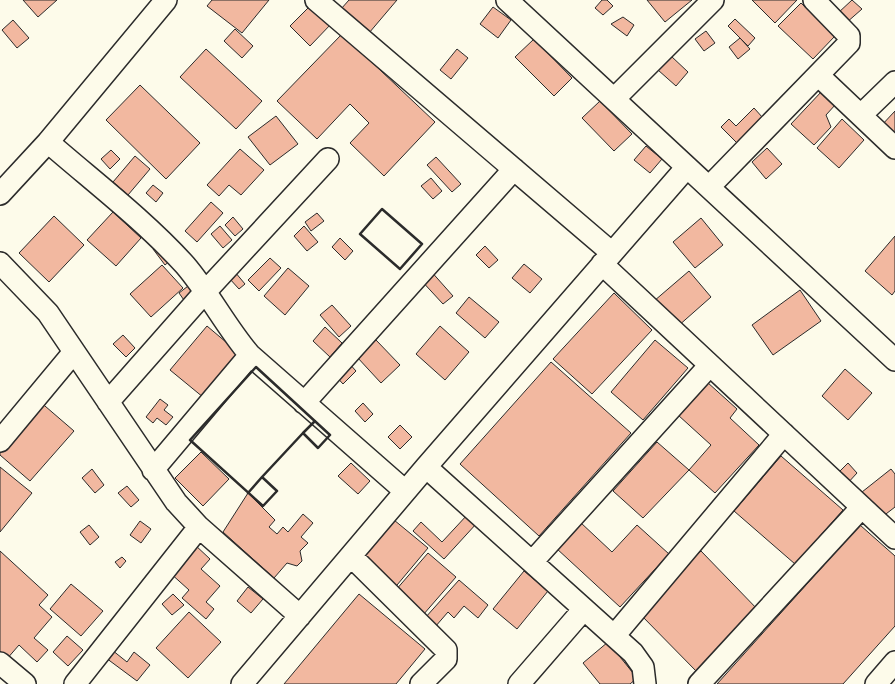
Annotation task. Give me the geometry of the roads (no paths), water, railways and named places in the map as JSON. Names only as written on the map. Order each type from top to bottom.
[{"type":"street","points":[[0,194],[48,142],[166,0]]},
{"type":"street","points":[[316,0],[514,169],[607,258],[710,365],[895,538]]},
{"type":"street","points":[[507,0],[895,360]]},
{"type":"street","points":[[614,99],[713,0]]},
{"type":"street","points":[[709,187],[849,43],[849,36],[814,0]]},
{"type":"street","points":[[818,75],[895,148]]},
{"type":"street","points":[[861,115],[895,82]]},
{"type":"street","points":[[48,142],[170,249],[197,280],[229,331],[250,355],[405,491]]},
{"type":"street","points":[[108,402],[205,292],[328,159]]},
{"type":"street","points":[[242,684],[405,491],[687,167]]},
{"type":"street","points":[[304,403],[514,169]]},
{"type":"street","points":[[0,263],[39,301],[176,502],[199,527],[300,616]]},
{"type":"street","points":[[0,441],[74,352]]},
{"type":"street","points":[[153,470],[250,355]]},
{"type":"street","points":[[532,562],[710,365]]},
{"type":"street","points":[[614,636],[784,434]]},
{"type":"street","points":[[426,467],[633,653],[643,667],[645,684]]},
{"type":"street","points":[[699,684],[862,507]]},
{"type":"street","points":[[75,684],[199,527]]},
{"type":"street","points":[[351,556],[446,650],[446,658],[421,684]]},
{"type":"street","points":[[519,684],[584,609]]},
{"type":"street","points":[[876,684],[895,662]]},
{"type":"street","points":[[0,663],[25,684]]}]
